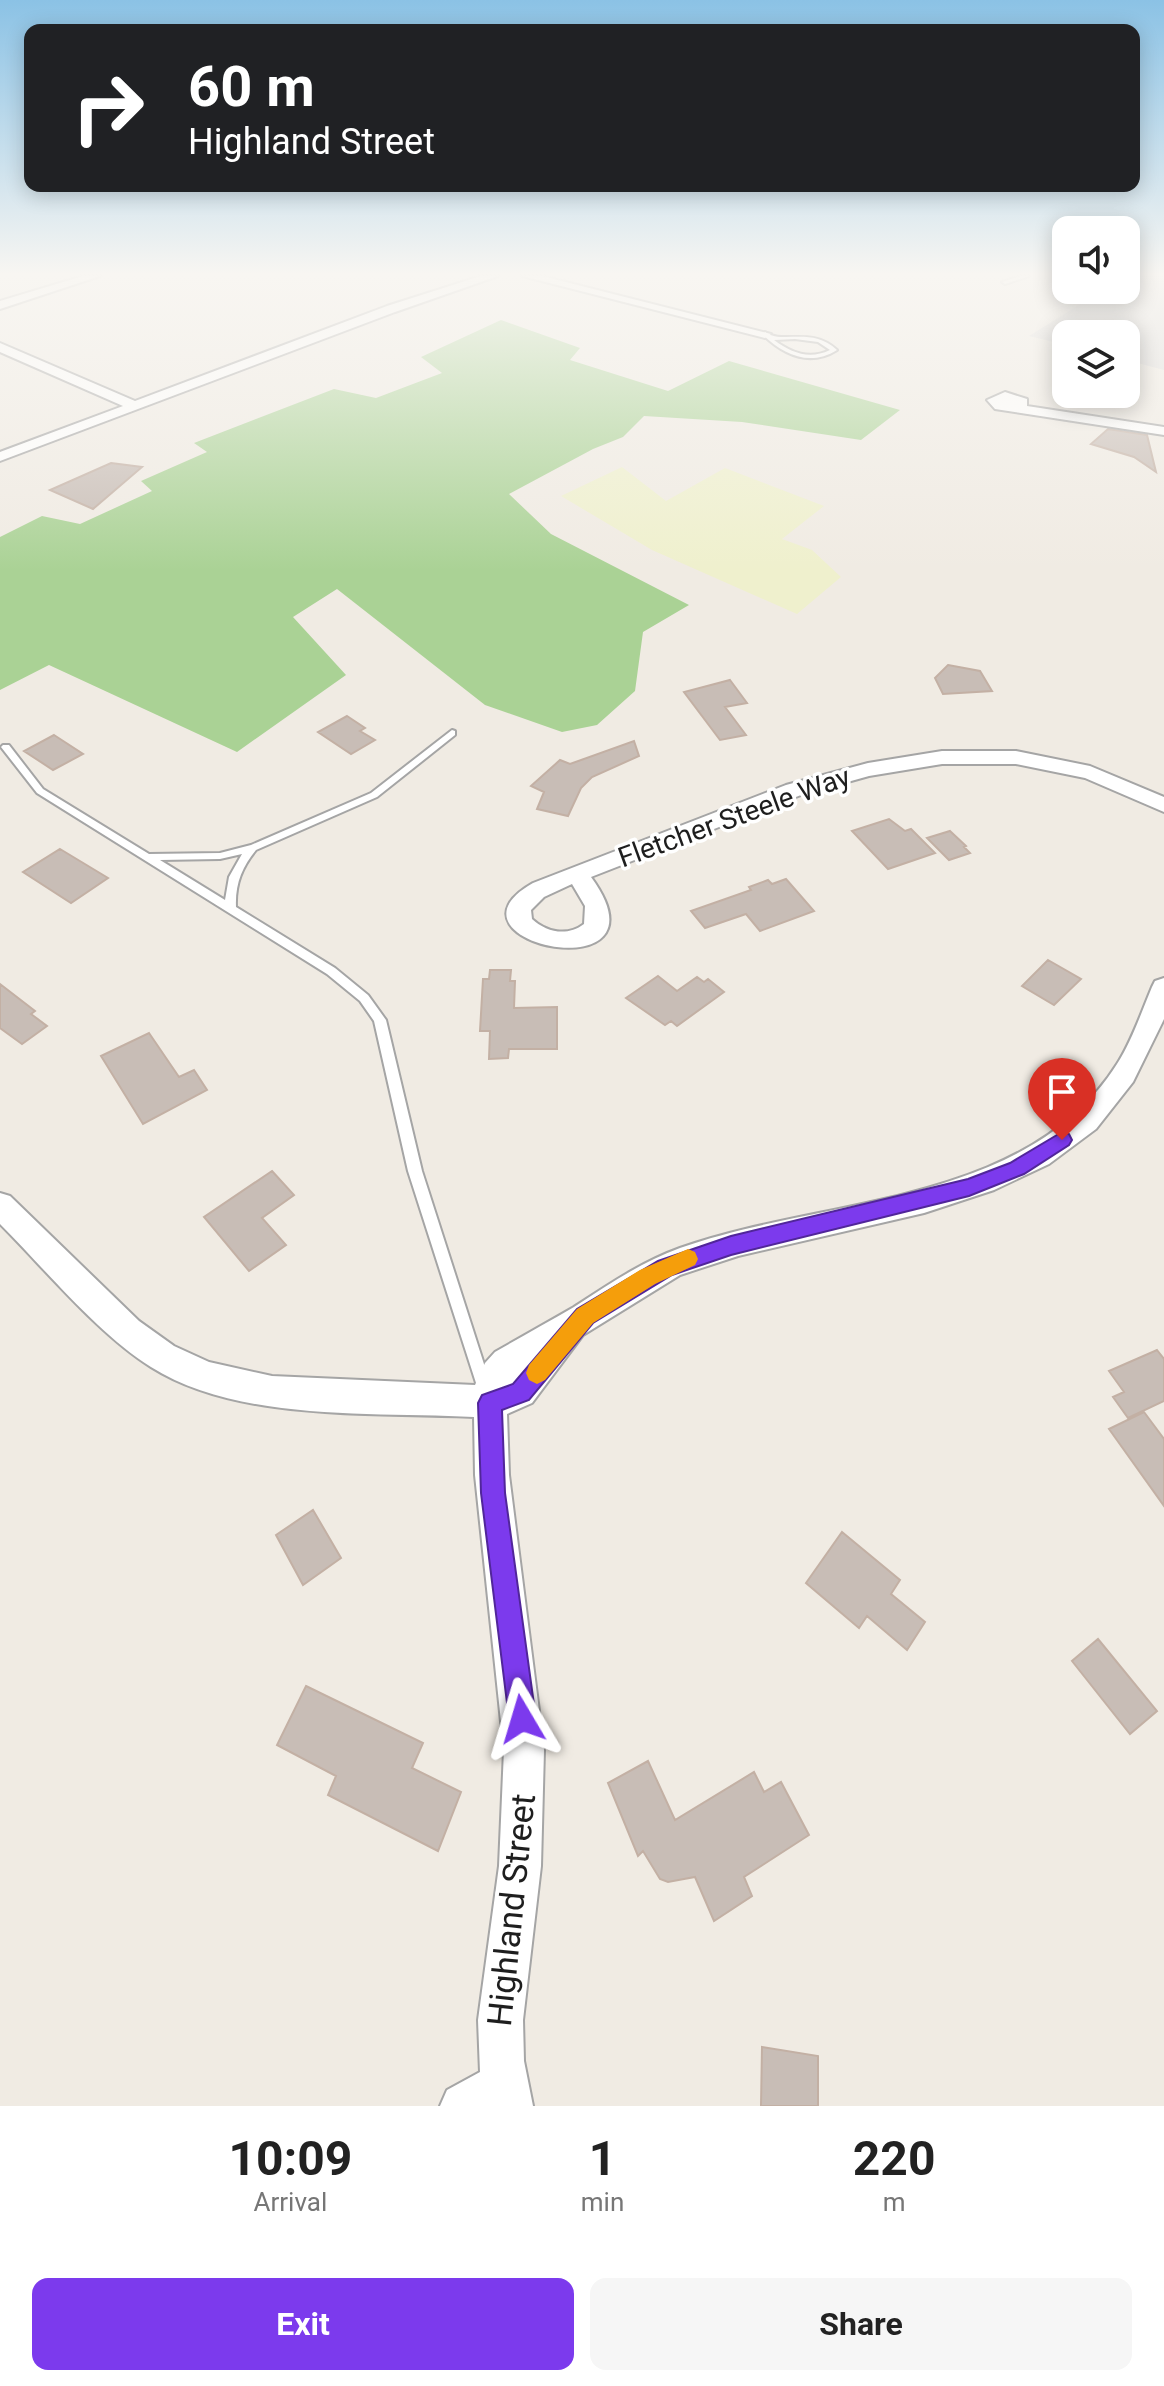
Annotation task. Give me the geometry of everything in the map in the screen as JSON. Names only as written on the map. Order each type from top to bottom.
[{"type":"street","points":[[62,374],[135,406]]},
{"type":"street","points":[[0,457],[219,374]]},
{"type":"street","points":[[1020,406],[1071,419],[1164,431]]},
{"type":"street","name":"Fletcher Steele Way","points":[[577,874],[597,905],[599,915],[593,928],[577,938],[545,939],[525,927],[520,918],[521,909],[529,897],[577,874],[793,789],[851,773],[933,757],[1005,754],[1057,762],[1120,783],[1164,805]]},
{"type":"street","points":[[0,1205],[128,1331],[163,1357],[206,1377],[272,1392],[490,1403],[521,1392],[585,1316],[647,1277],[684,1260],[951,1193],[1001,1176],[1033,1160],[1090,1116],[1123,1077],[1164,987]]},
{"type":"street","name":"Highland Street","points":[[463,2106],[507,2095],[498,2022],[513,1933],[525,1784],[524,1750],[493,1493],[490,1403]]},
{"type":"lane","points":[[145,857],[199,858],[254,847],[390,786],[452,733]]},
{"type":"lane","points":[[6,747],[40,791],[331,971],[364,998],[380,1020],[415,1171],[490,1403]]},
{"type":"lane","points":[[231,910],[230,891],[236,868],[254,847]]},
{"type":"green space","points":[[439,374],[615,374],[668,391],[702,374],[775,374],[900,410],[861,440],[742,422],[644,416],[623,437],[593,449],[509,494],[551,534],[689,605],[643,632],[635,691],[597,725],[562,732],[485,705],[337,589],[293,617],[346,675],[237,752],[49,665],[0,690],[0,537],[42,516],[80,524],[152,491],[141,481],[207,452],[194,443],[334,389],[376,398]]},
{"type":"green space","points":[[622,467],[666,501],[725,468],[824,506],[782,539],[812,550],[841,577],[797,614],[652,550],[561,496]]},
{"type":"building","points":[[1108,429],[1147,435],[1156,472],[1134,457],[1091,444]]},
{"type":"building","points":[[111,463],[142,467],[93,509],[50,490]]},
{"type":"building","points":[[948,665],[980,671],[992,691],[943,694],[935,678]]},
{"type":"building","points":[[730,680],[747,703],[725,707],[746,735],[720,740],[684,692]]},
{"type":"building","points":[[347,716],[365,728],[360,731],[375,740],[351,754],[318,732]]},
{"type":"building","points":[[54,735],[83,754],[53,770],[24,751]]},
{"type":"building","points":[[634,741],[639,756],[592,777],[581,788],[568,816],[537,809],[544,792],[531,786],[560,760],[570,764]]},
{"type":"building","points":[[889,819],[905,831],[911,829],[935,853],[888,869],[852,831]]},
{"type":"building","points":[[950,831],[970,853],[949,860],[927,838]]},
{"type":"building","points":[[60,849],[108,878],[71,903],[23,872]]},
{"type":"building","points":[[786,879],[814,911],[760,931],[746,914],[705,928],[691,911],[751,890],[749,887],[768,880],[772,884]]},
{"type":"building","points":[[1048,960],[1081,979],[1054,1005],[1022,986]]},
{"type":"building","points":[[490,970],[511,970],[510,981],[515,981],[514,1008],[557,1007],[557,1049],[509,1049],[508,1058],[489,1059],[490,1031],[480,1031],[483,979],[489,979]]},
{"type":"building","points":[[658,976],[677,991],[697,977],[704,982],[708,979],[724,992],[677,1026],[671,1021],[665,1025],[626,998]]},
{"type":"building","points":[[0,984],[35,1011],[31,1014],[47,1026],[22,1044],[0,1028]]},
{"type":"building","points":[[149,1033],[179,1077],[194,1070],[207,1090],[143,1124],[101,1056]]},
{"type":"building","points":[[272,1171],[294,1195],[262,1218],[286,1245],[249,1271],[204,1217]]},
{"type":"building","points":[[1157,1350],[1164,1359],[1164,1401],[1128,1418],[1113,1397],[1124,1392],[1109,1371]]},
{"type":"building","points":[[1144,1412],[1164,1439],[1164,1506],[1109,1429]]},
{"type":"building","points":[[313,1510],[341,1558],[303,1585],[276,1535]]},
{"type":"building","points":[[842,1532],[900,1580],[891,1594],[925,1622],[907,1650],[867,1616],[859,1628],[806,1583]]},
{"type":"building","points":[[1098,1639],[1157,1711],[1130,1734],[1072,1661]]},
{"type":"building","points":[[306,1686],[423,1743],[412,1768],[461,1792],[438,1851],[328,1795],[336,1776],[277,1745]]},
{"type":"building","points":[[648,1761],[675,1820],[754,1772],[764,1792],[781,1782],[809,1835],[744,1877],[752,1896],[714,1921],[695,1877],[668,1882],[660,1879],[643,1851],[638,1856],[608,1783]]},
{"type":"building","points":[[762,2047],[818,2056],[818,2106],[761,2106]]},
{"type":"slow traffic","points":[[537,1373],[559,1343],[585,1316],[647,1277],[688,1259]]},
{"type":"route","points":[[522,1719],[493,1493],[490,1403],[521,1392],[559,1343],[585,1316],[665,1268],[731,1246],[951,1193],[1017,1169],[1062,1140]]}]
